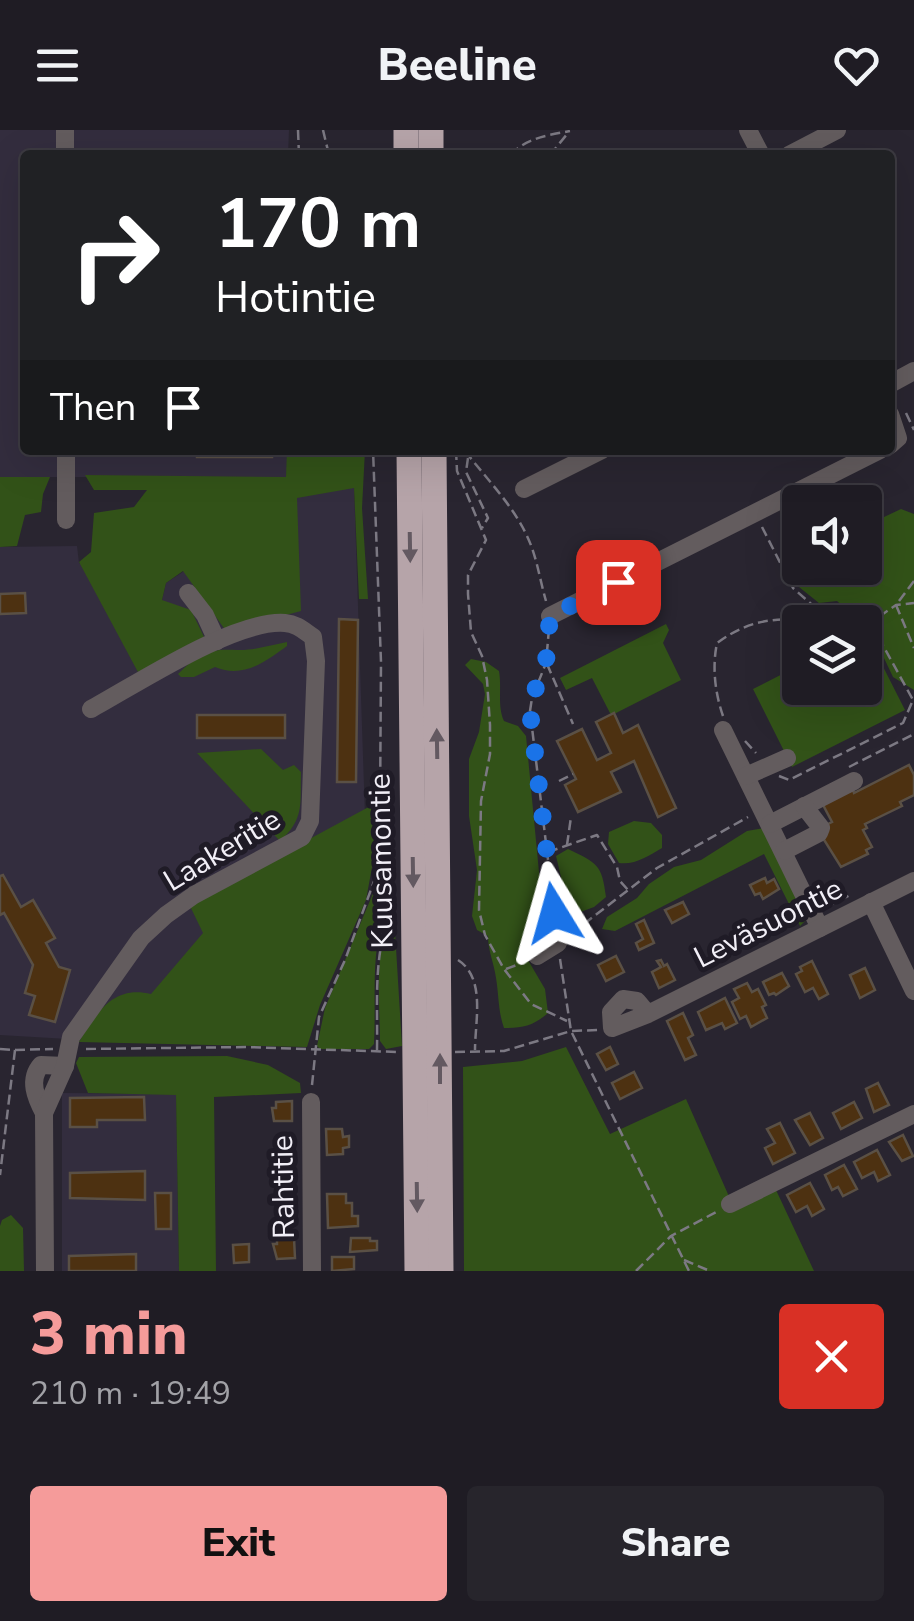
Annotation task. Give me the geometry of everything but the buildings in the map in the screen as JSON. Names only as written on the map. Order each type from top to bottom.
[{"type":"highway","name":"Kuusamontie","points":[[409,455],[418,1271]]},
{"type":"highway","name":"Kuusamontie","points":[[434,455],[441,1271]]},
{"type":"street","points":[[799,150],[837,130]]},
{"type":"street","points":[[66,455],[66,520]]},
{"type":"street","points":[[524,489],[592,455]]},
{"type":"street","points":[[550,616],[870,455]]},
{"type":"street","points":[[91,709],[217,641],[206,615],[188,593]]},
{"type":"street","name":"Laakeritie","points":[[45,1271],[44,1114],[67,1058],[71,1037],[141,938],[194,895],[302,836],[310,821],[314,637],[298,626],[269,623],[217,641]]},
{"type":"street","points":[[723,724],[820,928]]},
{"type":"street","points":[[746,776],[787,758]]},
{"type":"street","points":[[766,817],[804,806],[850,775]]},
{"type":"street","points":[[784,851],[819,832],[804,806]]},
{"type":"street","name":"Leväsuontie","points":[[612,1028],[622,1028],[914,880]]},
{"type":"street","points":[[872,902],[914,990]]},
{"type":"street","points":[[536,956],[558,943]]},
{"type":"street","name":"Rahtitie","points":[[311,1102],[312,1271]]},
{"type":"street","points":[[730,1204],[914,1114]]},
{"type":"path","points":[[515,150],[535,139],[570,130]]},
{"type":"path","points":[[554,150],[570,130]]},
{"type":"path","points":[[311,1102],[313,1052],[323,1006],[376,876],[381,662],[374,455]]},
{"type":"path","points":[[456,455],[457,471],[486,540],[468,574],[470,632],[482,656],[490,725],[490,754],[481,801],[479,910],[485,935],[504,969],[531,1004],[569,1022]]},
{"type":"path","points":[[469,456],[466,472],[488,518],[481,530]]},
{"type":"path","points":[[469,456],[506,501],[532,548],[550,616],[546,662],[530,711],[571,1031],[689,1271]]},
{"type":"path","points":[[754,512],[793,588],[812,605]]},
{"type":"path","points":[[882,614],[896,605],[914,582]]},
{"type":"path","points":[[896,605],[914,603]]},
{"type":"path","points":[[896,605],[914,648]]},
{"type":"path","points":[[723,724],[715,673],[717,643],[735,630],[782,617]]},
{"type":"path","points":[[745,742],[775,774],[788,780],[903,722],[913,700],[882,644]]},
{"type":"path","points":[[546,662],[573,724]]},
{"type":"path","points":[[850,775],[914,734]]},
{"type":"path","points":[[559,781],[573,774]]},
{"type":"path","points":[[567,845],[571,817]]},
{"type":"path","points":[[558,943],[657,868],[697,843],[766,817]]},
{"type":"path","points":[[546,852],[597,834],[617,867],[620,881],[629,890]]},
{"type":"path","points":[[376,876],[396,878]]},
{"type":"path","points":[[378,1052],[382,930],[396,900]]},
{"type":"path","points":[[447,953],[468,966],[476,982],[475,1051]]},
{"type":"path","points":[[504,969],[536,956]]},
{"type":"path","points":[[454,1052],[522,1047],[571,1031],[612,1028]]},
{"type":"path","points":[[0,1050],[67,1058],[246,1048],[398,1052]]},
{"type":"path","points":[[0,1175],[14,1050]]},
{"type":"path","points":[[636,1271],[671,1236],[730,1204]]},
{"type":"path","points":[[683,1260],[710,1271]]},
{"type":"shaded area","points":[[0,130],[289,130],[288,150],[20,150],[20,455],[287,455],[287,477],[0,477]]},
{"type":"shaded area","points":[[354,487],[365,816],[209,931],[119,1042],[0,1035],[0,547],[77,546],[79,563],[162,600],[166,583],[297,497]]},
{"type":"shaded area","points":[[62,1093],[176,1094],[179,1271],[62,1271]]},
{"type":"green space","points":[[287,455],[365,455],[362,508],[368,599],[359,599],[354,488],[297,498],[301,611],[226,631],[183,571],[166,583],[162,600],[191,610],[206,641],[139,674],[79,562],[91,552],[94,513],[134,507],[147,490],[94,490],[85,475],[286,477]]},
{"type":"green space","points":[[0,477],[50,477],[41,512],[25,515],[17,546],[0,547]]},
{"type":"green space","points":[[901,509],[914,514],[914,690],[893,677],[882,654],[882,605],[819,603],[798,585],[882,585],[882,518]]},
{"type":"green space","points":[[666,624],[669,630],[663,643],[681,680],[616,713],[610,713],[592,678],[566,690],[560,678]]},
{"type":"green space","points":[[287,642],[270,658],[244,670],[215,667],[194,677],[178,674],[211,651],[249,650]]},
{"type":"green space","points":[[471,659],[486,662],[499,671],[504,721],[518,726],[526,736],[543,945],[525,955],[545,989],[548,1013],[517,1027],[504,1028],[488,936],[477,930],[472,916],[477,870],[469,816],[469,759],[479,732],[485,694],[483,684],[465,665]]},
{"type":"green space","points":[[882,665],[905,710],[792,767],[753,689],[782,674],[782,705],[882,705]]},
{"type":"green space","points":[[261,749],[283,770],[294,765],[301,772],[297,818],[280,841],[197,753]]},
{"type":"green space","points":[[376,803],[375,851],[366,900],[320,1005],[307,1047],[79,1042],[100,1011],[116,997],[126,993],[151,994],[203,933],[189,904]]},
{"type":"green space","points":[[634,821],[651,823],[662,835],[662,848],[636,861],[619,863],[608,844],[609,832]]},
{"type":"green space","points":[[764,828],[805,909],[806,920],[800,926],[764,854],[615,931],[602,929],[607,917],[674,867],[701,860],[747,831]]},
{"type":"green space","points":[[568,849],[596,866],[606,897],[594,907],[570,916],[563,910],[565,894],[556,856]]},
{"type":"green space","points":[[379,879],[393,882],[377,948],[374,1044],[369,1049],[320,1049],[317,1046],[325,1008]]},
{"type":"green space","points":[[394,915],[402,1046],[386,1049],[380,1041],[380,957],[387,926]]},
{"type":"green space","points":[[566,1047],[610,1134],[686,1099],[735,1210],[776,1190],[814,1271],[464,1271],[463,1067],[522,1061]]},
{"type":"green space","points":[[227,1056],[268,1065],[300,1083],[301,1093],[214,1097],[216,1271],[179,1271],[176,1095],[88,1093],[76,1063],[79,1057]]},
{"type":"green space","points":[[11,1215],[23,1228],[24,1271],[0,1271],[0,1226]]},
{"type":"route","points":[[554,913],[530,711],[532,698],[546,662],[550,616],[618,582]]}]
